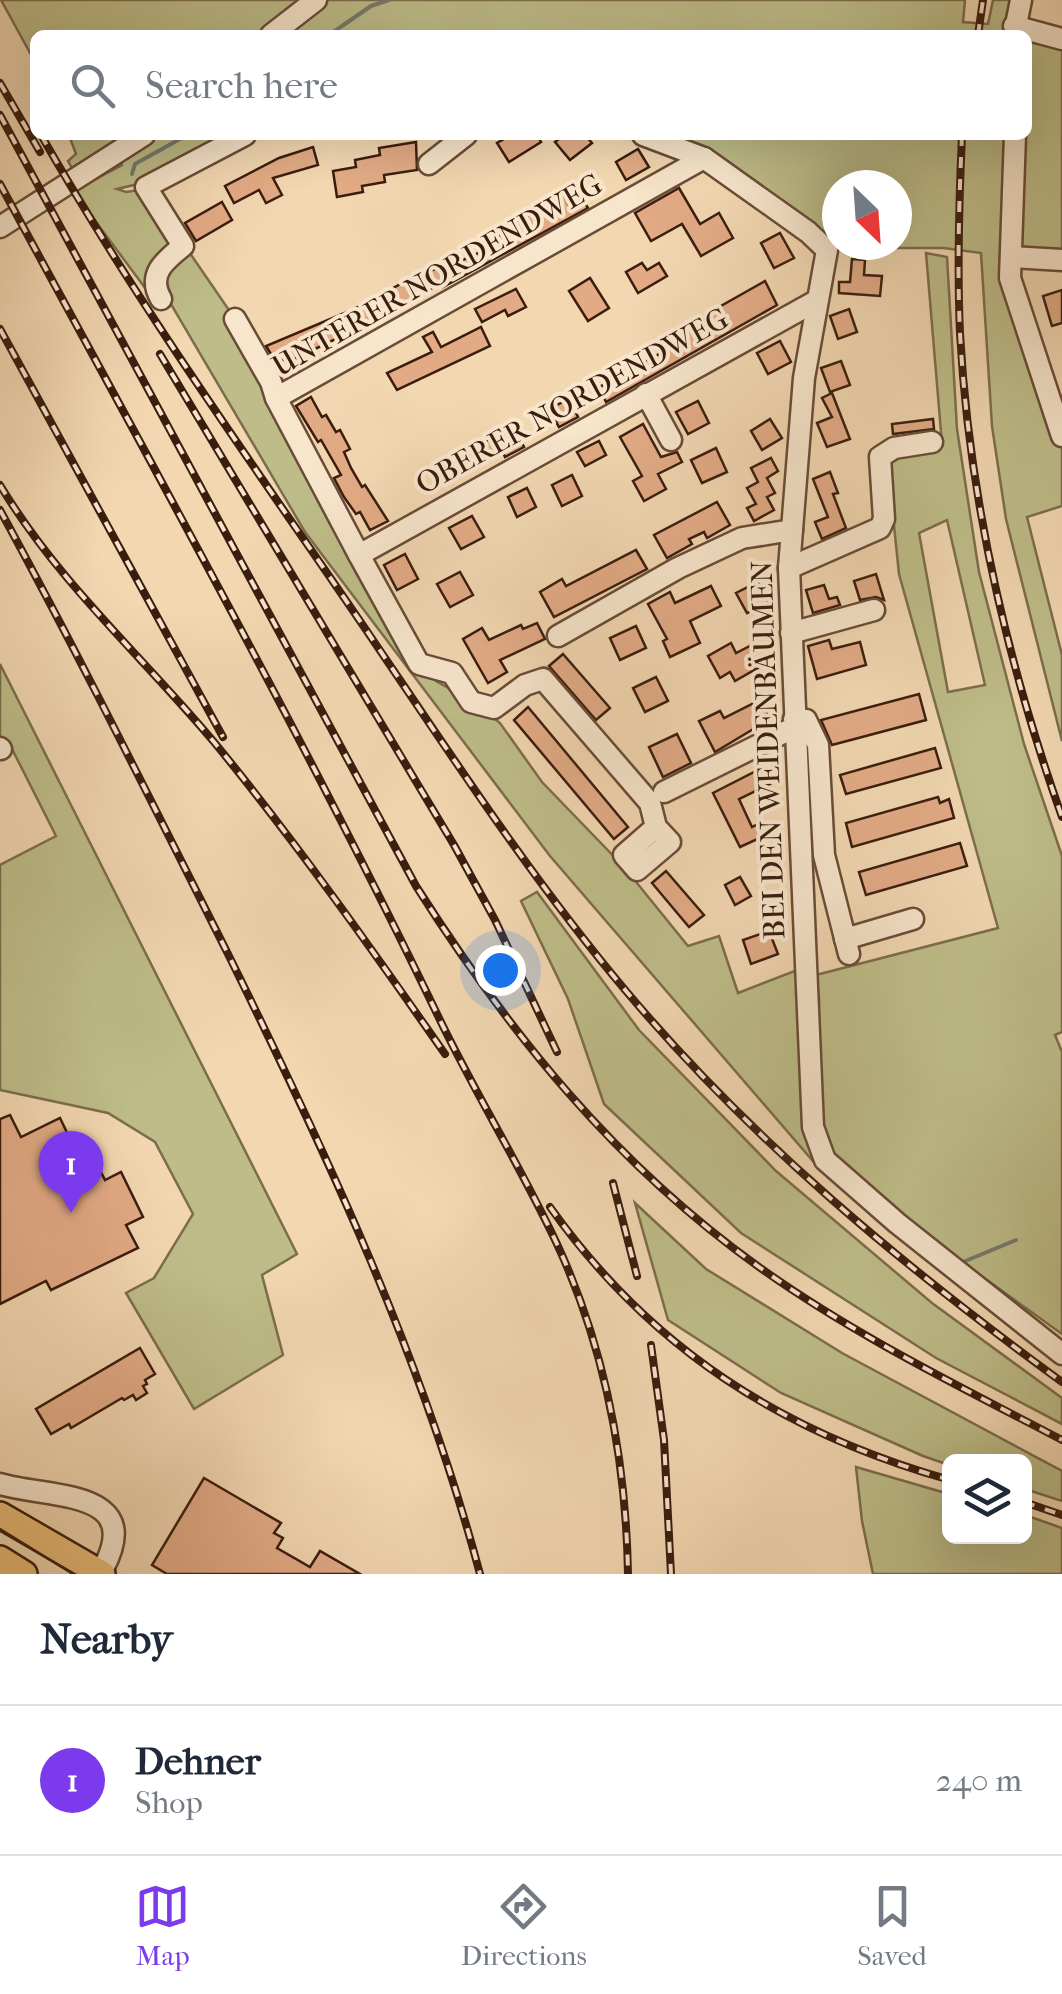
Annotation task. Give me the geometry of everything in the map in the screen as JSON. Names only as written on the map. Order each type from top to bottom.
[{"type":"main road","points":[[0,1515],[100,1574]]},
{"type":"main road","points":[[0,1559],[24,1574]]},
{"type":"street","points":[[277,30],[316,0]]},
{"type":"street","points":[[1014,30],[1021,0]]},
{"type":"street","points":[[1032,33],[1062,39]]},
{"type":"street","points":[[0,227],[136,140]]},
{"type":"street","points":[[161,299],[154,286],[157,272],[183,246],[146,187],[236,140]]},
{"type":"street","points":[[429,164],[460,140]]},
{"type":"street","name":"BEI DEN WEIDENBÄUMEN","points":[[656,140],[704,158],[808,232],[827,250],[804,378],[789,568],[811,1113],[825,1160],[896,1223],[1062,1354]]},
{"type":"street","points":[[1015,140],[1010,278],[1062,436]]},
{"type":"street","name":"UNTERER NORDENDWEG","points":[[359,555],[276,398],[704,158]]},
{"type":"street","points":[[1011,257],[1062,260]]},
{"type":"street","name":"OBERER NORDENDWEG","points":[[359,555],[816,300]]},
{"type":"street","points":[[235,319],[276,398]]},
{"type":"street","points":[[646,394],[670,440]]},
{"type":"street","points":[[789,568],[880,528],[884,519],[880,457],[894,448],[932,442]]},
{"type":"street","points":[[558,636],[678,568],[742,538],[792,530]]},
{"type":"street","points":[[359,555],[419,664],[452,673],[471,702],[494,708],[525,684],[543,679],[650,803],[656,827]]},
{"type":"street","points":[[791,633],[874,610]]},
{"type":"street","points":[[664,792],[806,720],[818,745],[824,855],[847,946],[913,918]]},
{"type":"street","points":[[0,1484],[76,1497],[105,1514],[116,1540],[100,1574]]},
{"type":"shaded area","points":[[1,0],[300,0],[262,30],[30,30],[30,53]]},
{"type":"shaded area","points":[[327,0],[965,0],[963,22],[988,24],[993,0],[1013,0],[1007,25],[1030,30],[287,30]]},
{"type":"shaded area","points":[[1032,30],[1062,37],[1062,261],[1012,257],[1062,434],[1062,506],[1027,517],[1062,655],[1062,741],[1006,519],[992,426],[981,253],[912,248],[912,170],[822,170],[822,241],[667,140],[1032,140]]},
{"type":"shaded area","points":[[71,140],[116,140],[72,168],[68,161],[76,154]]},
{"type":"shaded area","points":[[148,140],[223,140],[138,184],[117,189],[146,189],[235,319],[417,661],[436,681],[500,723],[542,782],[624,867],[688,946],[719,936],[738,993],[805,967],[812,1160],[550,856],[305,532],[168,299],[157,304],[73,191],[122,165],[120,158]]},
{"type":"shaded area","points":[[926,253],[947,257],[957,429],[979,572],[1024,744],[1062,856],[1062,1032],[1055,1035],[1062,1052],[1062,1334],[945,1250],[830,1158],[817,1119],[816,975],[998,928],[899,574],[887,458],[942,444]],"holes":[[[947,520],[985,685],[948,692],[919,533]]]},
{"type":"shaded area","points":[[0,664],[297,1254],[262,1275],[283,1355],[194,1409],[126,1293],[154,1278],[193,1214],[155,1142],[108,1113],[0,1090],[0,865],[56,836],[10,745],[0,749]]},
{"type":"shaded area","points":[[537,892],[639,1030],[776,1171],[932,1303],[1062,1398],[1062,1424],[936,1358],[741,1233],[604,1104],[568,999],[521,901]]},
{"type":"shaded area","points":[[635,1203],[706,1269],[842,1353],[1030,1454],[942,1454],[942,1463],[923,1456],[781,1393],[668,1320]]},
{"type":"shaded area","points":[[1032,1455],[1062,1471],[1062,1501],[1032,1491]]},
{"type":"shaded area","points":[[856,1467],[942,1492],[942,1544],[1032,1544],[1032,1517],[1062,1528],[1062,1574],[873,1574]]},
{"type":"building","points":[[502,140],[541,142],[509,162],[497,143]]},
{"type":"building","points":[[589,140],[592,143],[570,160],[555,142]]},
{"type":"building","points":[[416,142],[417,170],[384,175],[385,182],[362,186],[363,192],[337,197],[333,171],[356,167],[355,160],[380,155],[379,148]]},
{"type":"building","points":[[313,147],[318,165],[273,178],[282,195],[266,203],[259,190],[234,203],[225,186],[279,158]]},
{"type":"building","points":[[638,149],[649,167],[626,180],[616,162]]},
{"type":"building","points":[[679,188],[700,224],[719,213],[733,238],[701,256],[682,224],[651,241],[635,213]]},
{"type":"building","points":[[564,196],[571,209],[584,202],[588,208],[443,287],[441,283],[292,360],[290,356],[277,364],[266,346],[354,309],[432,267],[433,270],[454,259],[456,263],[485,250],[482,245],[499,236],[497,232]]},
{"type":"building","points":[[222,202],[232,220],[196,241],[185,223]]},
{"type":"building","points":[[780,233],[794,258],[774,268],[761,243]]},
{"type":"building","points":[[852,260],[865,260],[864,275],[882,276],[880,296],[839,293],[839,282],[850,282]]},
{"type":"building","points":[[642,263],[647,270],[659,263],[667,276],[638,293],[626,272]]},
{"type":"building","points":[[590,278],[609,308],[588,321],[569,291]]},
{"type":"building","points":[[765,281],[777,305],[606,402],[599,387],[635,371],[633,368],[672,347],[666,337]]},
{"type":"building","points":[[516,289],[526,307],[508,316],[505,310],[482,322],[475,309]]},
{"type":"building","points":[[1062,290],[1062,323],[1052,326],[1043,296]]},
{"type":"building","points":[[849,309],[857,332],[838,339],[830,316]]},
{"type":"building","points":[[481,327],[490,346],[397,390],[387,373],[432,352],[423,337],[433,332],[441,347]]},
{"type":"building","points":[[780,341],[791,362],[768,374],[757,353]]},
{"type":"building","points":[[841,361],[850,385],[830,392],[821,368]]},
{"type":"building","points":[[832,393],[850,439],[827,447],[817,423],[832,417],[822,398]]},
{"type":"building","points":[[311,397],[322,417],[326,415],[336,432],[340,430],[350,449],[344,452],[351,468],[388,521],[370,530],[360,512],[356,514],[344,497],[334,478],[341,475],[296,406]]},
{"type":"building","points":[[569,399],[578,417],[559,427],[549,409]]},
{"type":"building","points":[[698,401],[709,423],[688,434],[676,412]]},
{"type":"building","points":[[770,419],[782,438],[762,450],[751,431]]},
{"type":"building","points":[[933,419],[934,429],[893,434],[892,424]]},
{"type":"building","points":[[643,424],[661,457],[677,452],[682,462],[658,474],[666,489],[644,501],[633,481],[642,476],[620,437]]},
{"type":"building","points":[[515,429],[524,447],[464,470],[455,454]]},
{"type":"building","points":[[599,441],[606,455],[585,466],[577,452]]},
{"type":"building","points":[[716,448],[727,472],[702,483],[691,460]]},
{"type":"building","points":[[771,458],[778,471],[767,478],[775,493],[767,497],[774,510],[754,521],[747,508],[756,504],[747,488],[758,482],[751,468]]},
{"type":"building","points":[[830,472],[838,493],[833,494],[846,528],[822,539],[815,522],[828,517],[813,479]]},
{"type":"building","points":[[572,475],[582,496],[562,506],[552,485]]},
{"type":"building","points":[[527,488],[536,507],[517,517],[508,497]]},
{"type":"building","points":[[717,502],[730,525],[707,538],[704,532],[689,539],[692,544],[667,558],[654,535]]},
{"type":"building","points":[[472,516],[484,537],[461,549],[449,528]]},
{"type":"building","points":[[636,550],[647,569],[554,617],[540,592],[562,579],[566,586]]},
{"type":"building","points":[[405,554],[418,579],[397,590],[384,565]]},
{"type":"building","points":[[460,572],[473,595],[450,607],[437,584]]},
{"type":"building","points":[[876,574],[884,600],[860,600],[854,581]]},
{"type":"building","points":[[758,582],[769,602],[747,613],[736,593]]},
{"type":"building","points":[[824,585],[829,599],[837,597],[840,605],[813,613],[806,590]]},
{"type":"building","points":[[711,586],[721,606],[690,621],[700,643],[670,657],[663,641],[667,639],[648,604],[670,592],[675,603]]},
{"type":"building","points":[[537,623],[545,639],[500,660],[507,672],[488,683],[463,639],[482,628],[489,640],[521,625],[523,629]]},
{"type":"building","points":[[636,626],[646,648],[620,660],[610,638]]},
{"type":"building","points":[[829,640],[832,649],[860,642],[866,665],[817,679],[808,646]]},
{"type":"building","points":[[731,643],[736,653],[750,646],[761,666],[735,681],[730,672],[720,678],[708,656]]},
{"type":"building","points":[[563,654],[610,708],[596,720],[549,666]]},
{"type":"building","points":[[656,677],[668,701],[645,712],[633,688]]},
{"type":"building","points":[[919,694],[926,720],[832,745],[821,720]]},
{"type":"building","points":[[760,700],[770,719],[715,752],[699,721],[720,711],[724,718]]},
{"type":"building","points":[[528,707],[628,827],[614,839],[514,720]]},
{"type":"building","points":[[677,734],[691,763],[663,777],[649,747]]},
{"type":"building","points":[[935,748],[941,768],[846,794],[840,775]]},
{"type":"building","points":[[762,768],[770,784],[739,799],[752,827],[756,825],[762,837],[740,847],[713,793]]},
{"type":"building","points":[[938,797],[940,803],[949,799],[954,818],[852,847],[846,823]]},
{"type":"building","points":[[960,843],[967,866],[866,895],[859,872]]},
{"type":"building","points":[[666,871],[704,915],[689,927],[652,883]]},
{"type":"building","points":[[740,877],[751,896],[735,905],[725,885]]},
{"type":"building","points":[[769,931],[778,954],[751,964],[743,940]]},
{"type":"building","points":[[10,1115],[21,1137],[60,1118],[71,1141],[82,1135],[105,1180],[121,1172],[143,1217],[126,1225],[138,1248],[51,1290],[46,1281],[0,1304],[0,1119]]},
{"type":"building","points":[[140,1348],[155,1374],[145,1380],[147,1393],[136,1400],[133,1395],[122,1398],[71,1428],[69,1424],[51,1434],[36,1409]]},
{"type":"building","points":[[204,1478],[281,1523],[274,1533],[283,1538],[277,1548],[310,1567],[320,1551],[360,1574],[167,1574],[152,1565]]},
{"type":"waterway","points":[[336,30],[371,6],[389,0]]},
{"type":"waterway","points":[[132,174],[135,164],[178,140]]},
{"type":"waterway","points":[[963,1262],[1016,1240]]},
{"type":"tram line","points":[[0,1529],[73,1574]]},
{"type":"railway","points":[[979,30],[983,0]]},
{"type":"railway","points":[[0,83],[30,135]]},
{"type":"railway","points":[[0,115],[416,886],[528,1044],[612,1140],[658,1185],[759,1267],[869,1337],[1062,1440]]},
{"type":"railway","points":[[33,140],[40,152]]},
{"type":"railway","points":[[44,140],[110,250],[221,419],[512,843],[626,991],[725,1099],[832,1200],[1062,1382]]},
{"type":"railway","points":[[962,140],[959,308],[972,457],[1008,640],[1062,817]]},
{"type":"railway","points":[[0,184],[280,703],[557,1244],[588,1323],[610,1405],[623,1489],[628,1574]]},
{"type":"railway","points":[[0,329],[223,737]]},
{"type":"railway","points":[[160,354],[454,845],[495,920],[557,1052]]},
{"type":"railway","points":[[0,485],[74,586],[187,710],[244,780],[445,1054]]},
{"type":"railway","points":[[0,510],[229,956],[337,1183],[430,1414],[480,1574]]},
{"type":"railway","points":[[613,1183],[637,1276]]},
{"type":"railway","points":[[550,1207],[589,1258],[632,1303],[725,1379],[831,1437],[942,1478]]},
{"type":"railway","points":[[651,1345],[664,1440],[671,1574]]},
{"type":"railway","points":[[1032,1505],[1062,1515]]},
{"type":"place","name":"Dehner","points":[[71,1213]]}]
